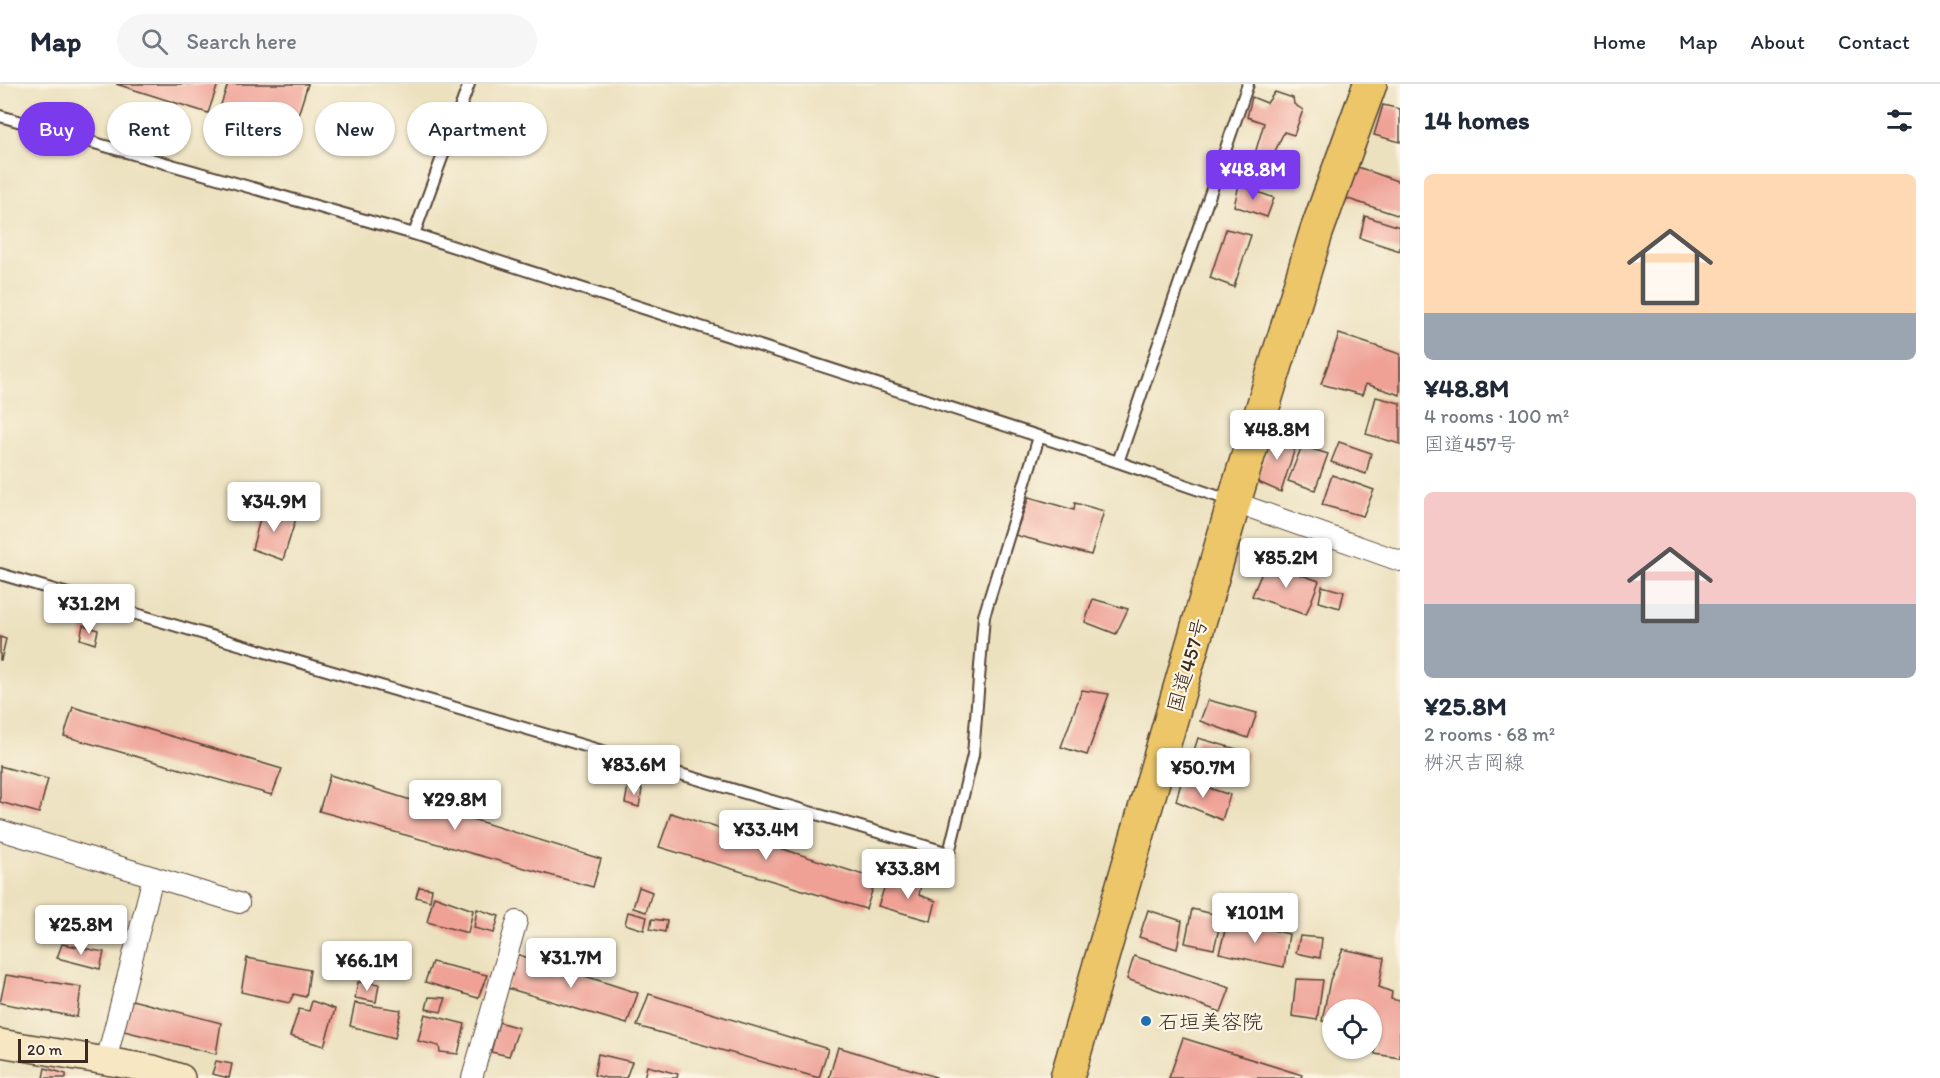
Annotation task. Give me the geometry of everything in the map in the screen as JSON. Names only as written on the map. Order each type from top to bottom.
[{"type":"highway","name":"国道457号","points":[[1067,1078],[1234,502],[1316,233],[1370,84]]},
{"type":"main road","points":[[0,1043],[153,1069],[181,1078]]},
{"type":"street","points":[[1234,502],[1400,561]]},
{"type":"street","points":[[0,830],[239,903]]},
{"type":"street","points":[[106,1061],[153,877]]},
{"type":"street","points":[[472,1078],[517,921]]},
{"type":"lane","points":[[414,234],[469,84]]},
{"type":"lane","points":[[1118,462],[1248,84]]},
{"type":"lane","points":[[0,116],[414,234],[1118,462],[1234,502]]},
{"type":"lane","points":[[0,574],[949,853],[973,755],[984,616],[1039,437]]},
{"type":"building","points":[[116,84],[218,84],[212,102],[203,102],[203,111],[191,108],[191,102],[173,102]]},
{"type":"building","points":[[228,84],[308,84],[302,102],[222,102]]},
{"type":"building","points":[[1275,92],[1293,98],[1294,104],[1303,110],[1294,135],[1284,132],[1270,162],[1254,157],[1264,123],[1247,117],[1252,97],[1267,103]]},
{"type":"building","points":[[1383,105],[1400,109],[1400,142],[1374,135]]},
{"type":"building","points":[[1355,166],[1400,182],[1400,216],[1345,198]]},
{"type":"building","points":[[1239,185],[1274,198],[1267,217],[1234,206]]},
{"type":"building","points":[[1365,216],[1400,227],[1400,251],[1360,238]]},
{"type":"building","points":[[1226,229],[1251,235],[1234,287],[1210,278]]},
{"type":"building","points":[[1339,334],[1400,354],[1400,395],[1366,384],[1362,395],[1321,384]]},
{"type":"building","points":[[1376,397],[1400,403],[1400,444],[1366,434]]},
{"type":"building","points":[[1273,431],[1298,439],[1281,492],[1256,481]]},
{"type":"building","points":[[1339,442],[1371,453],[1366,474],[1331,462]]},
{"type":"building","points":[[1302,446],[1328,454],[1315,490],[1288,481]]},
{"type":"building","points":[[1332,475],[1374,490],[1363,516],[1322,505]]},
{"type":"building","points":[[1029,497],[1074,510],[1075,503],[1104,511],[1091,555],[1015,535]]},
{"type":"building","points":[[263,508],[297,515],[283,560],[252,549]]},
{"type":"building","points":[[1266,563],[1319,581],[1306,615],[1252,596]]},
{"type":"building","points":[[1322,586],[1344,592],[1340,608],[1319,602]]},
{"type":"building","points":[[1093,599],[1128,609],[1116,634],[1085,622]]},
{"type":"building","points":[[83,625],[98,630],[95,644],[80,639]]},
{"type":"building","points":[[0,637],[6,639],[1,660],[0,660]]},
{"type":"building","points":[[1082,690],[1109,694],[1087,755],[1061,747]]},
{"type":"building","points":[[1208,700],[1257,713],[1248,738],[1200,721]]},
{"type":"building","points":[[73,707],[282,769],[272,795],[64,736]]},
{"type":"building","points":[[1198,738],[1247,752],[1240,778],[1190,763]]},
{"type":"building","points":[[0,766],[48,779],[39,813],[0,802]]},
{"type":"building","points":[[330,775],[601,859],[593,887],[319,811]]},
{"type":"building","points":[[1182,779],[1230,795],[1222,820],[1176,801]]},
{"type":"building","points":[[628,786],[642,789],[639,807],[625,803]]},
{"type":"building","points":[[671,813],[876,879],[866,909],[659,847]]},
{"type":"building","points":[[909,875],[922,880],[919,895],[936,901],[931,921],[878,906],[886,883],[904,890]]},
{"type":"building","points":[[419,887],[432,889],[430,901],[416,897]]},
{"type":"building","points":[[639,887],[652,892],[646,912],[633,908]]},
{"type":"building","points":[[434,896],[473,910],[468,933],[427,922]]},
{"type":"building","points":[[477,909],[499,916],[494,933],[474,928]]},
{"type":"building","points":[[1192,909],[1222,916],[1214,949],[1185,943]]},
{"type":"building","points":[[1148,910],[1182,921],[1177,949],[1139,937]]},
{"type":"building","points":[[628,912],[647,917],[644,930],[625,924]]},
{"type":"building","points":[[652,919],[667,921],[665,932],[650,929]]},
{"type":"building","points":[[1228,920],[1289,934],[1284,967],[1219,953]]},
{"type":"building","points":[[1300,936],[1322,938],[1320,958],[1296,953]]},
{"type":"building","points":[[62,944],[104,952],[100,969],[57,958]]},
{"type":"building","points":[[1343,949],[1384,958],[1379,987],[1392,992],[1391,999],[1400,1001],[1400,1058],[1382,1055],[1382,999],[1326,999],[1330,980]]},
{"type":"building","points":[[516,954],[638,993],[627,1024],[507,988]]},
{"type":"building","points":[[1134,956],[1230,988],[1221,1012],[1127,979]]},
{"type":"building","points":[[247,958],[310,970],[306,997],[294,994],[289,1003],[241,992]]},
{"type":"building","points":[[432,962],[487,975],[478,998],[425,982]]},
{"type":"building","points":[[6,975],[81,987],[77,1017],[0,1003]]},
{"type":"building","points":[[1296,979],[1323,980],[1317,1020],[1292,1016]]},
{"type":"building","points":[[358,982],[379,984],[376,1002],[355,998]]},
{"type":"building","points":[[649,994],[828,1049],[819,1078],[637,1026]]},
{"type":"building","points":[[429,997],[446,998],[441,1012],[426,1009]]},
{"type":"building","points":[[132,1000],[221,1023],[216,1054],[124,1031]]},
{"type":"building","points":[[312,1001],[335,1009],[324,1046],[290,1036],[299,1009],[309,1011]]},
{"type":"building","points":[[355,1003],[401,1010],[395,1038],[350,1026]]},
{"type":"building","points":[[425,1014],[465,1024],[458,1054],[440,1052],[439,1046],[418,1041]]},
{"type":"building","points":[[499,1022],[519,1028],[509,1056],[491,1052]]},
{"type":"building","points":[[1183,1038],[1302,1075],[1301,1078],[1169,1078]]},
{"type":"building","points":[[838,1047],[936,1077],[936,1078],[829,1078]]},
{"type":"building","points":[[598,1054],[632,1062],[626,1078],[606,1078],[594,1075]]},
{"type":"building","points":[[216,1061],[232,1064],[229,1078],[212,1074]]},
{"type":"building","points":[[647,1066],[678,1074],[677,1078],[644,1078]]},
{"type":"building","points":[[45,1068],[66,1074],[66,1078],[43,1078]]},
{"type":"place","name":"石垣美容院","points":[[1146,1021]]}]
